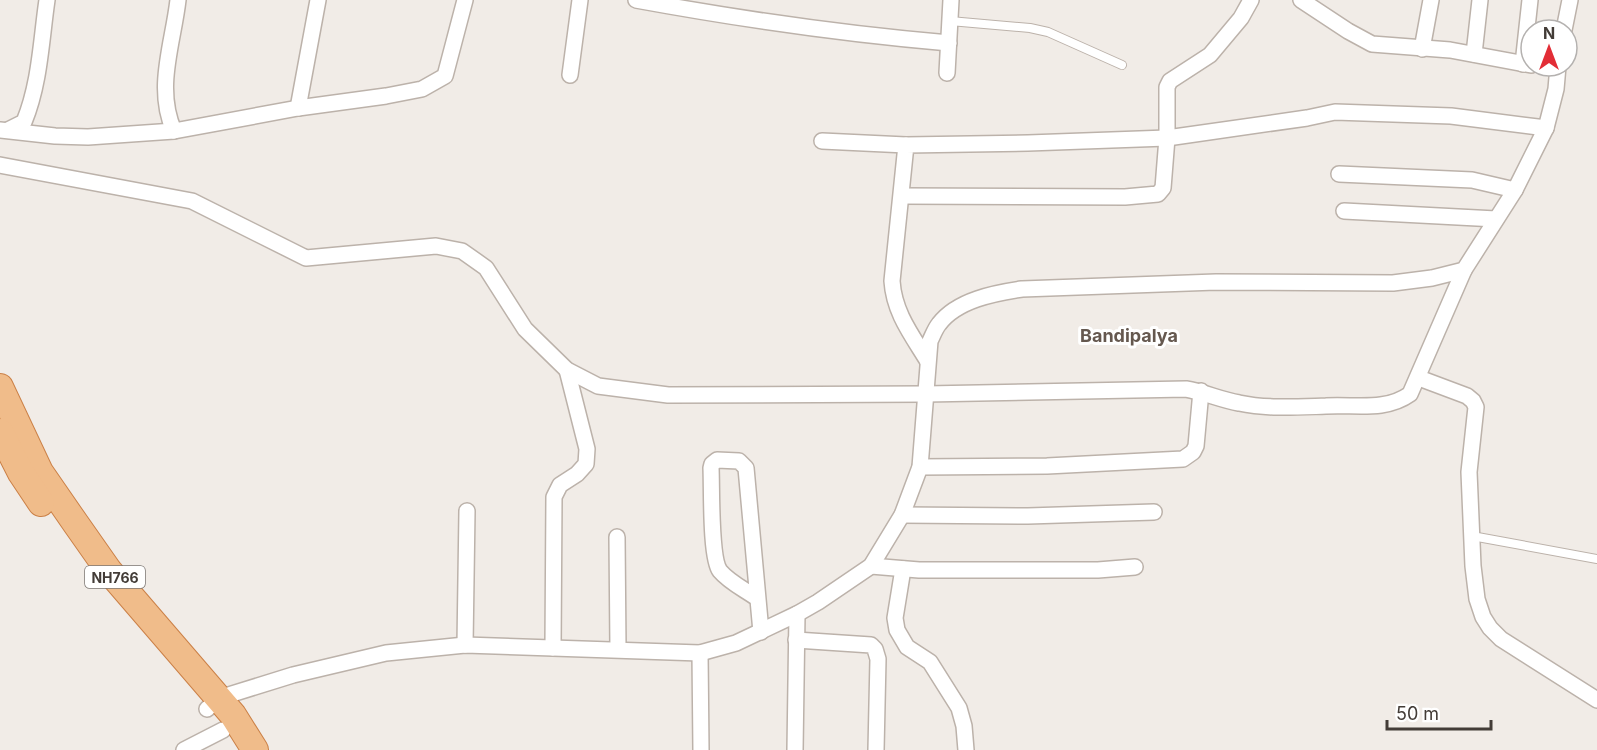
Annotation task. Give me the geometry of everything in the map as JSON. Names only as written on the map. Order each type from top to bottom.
[{"type":"highway","name":"NH766","points":[[0,387],[40,472],[109,571],[213,703],[229,740]]},
{"type":"highway","name":"NH766","points":[[0,432],[21,473],[89,572],[213,703],[233,715],[255,750]]},
{"type":"street","points":[[4,130],[24,122],[30,109],[47,0]]},
{"type":"street","points":[[174,131],[164,98],[165,77],[178,0]]},
{"type":"street","points":[[298,108],[318,0]]},
{"type":"street","points":[[4,130],[88,137],[174,131],[298,108],[422,89],[445,75],[465,0]]},
{"type":"street","points":[[570,75],[580,0]]},
{"type":"street","points":[[636,0],[797,27],[865,36],[949,43]]},
{"type":"street","points":[[947,73],[951,0]]},
{"type":"street","points":[[902,196],[1125,197],[1158,194],[1163,188],[1167,138],[1167,87],[1170,81],[1210,55],[1241,18],[1251,0]]},
{"type":"street","points":[[1301,0],[1372,44],[1474,54],[1519,62]]},
{"type":"street","points":[[1422,48],[1431,0]]},
{"type":"street","points":[[1474,54],[1480,0]]},
{"type":"street","points":[[1529,18],[1530,0]]},
{"type":"street","points":[[1566,18],[1570,0]]},
{"type":"street","points":[[0,165],[192,201],[306,258],[436,246],[462,250],[486,268],[525,329],[567,370],[598,386],[668,395],[926,394],[1186,388],[1236,403],[1277,408],[1369,406],[1390,404],[1410,394],[1419,378],[1464,270],[1515,190],[1546,128],[1556,88],[1555,78]]},
{"type":"street","points":[[822,141],[906,145],[1167,138],[1335,112],[1451,117],[1546,128]]},
{"type":"street","points":[[906,145],[892,281],[893,298],[899,315],[927,360]]},
{"type":"street","points":[[1339,174],[1472,180],[1515,190]]},
{"type":"street","points":[[1344,211],[1496,219]]},
{"type":"street","points":[[213,703],[293,675],[386,653],[465,645],[700,653],[736,643],[797,614],[871,566],[902,515],[920,467],[930,341],[939,323],[952,311],[994,293],[1022,289],[1204,283],[1393,283],[1432,278],[1464,270]]},
{"type":"street","points":[[553,648],[554,497],[560,485],[577,474],[586,464],[587,449],[567,370]]},
{"type":"street","points":[[1419,378],[1467,396],[1476,407],[1469,472],[1477,599],[1483,617],[1501,639],[1597,700]]},
{"type":"street","points":[[920,467],[1047,466],[1184,459],[1193,452],[1196,446],[1201,391]]},
{"type":"street","points":[[758,599],[728,579],[718,568],[714,549],[711,468],[717,460],[739,461],[746,468],[758,599],[761,632]]},
{"type":"street","points":[[465,645],[467,512]]},
{"type":"street","points":[[902,515],[1028,516],[1154,512]]},
{"type":"street","points":[[617,537],[618,649]]},
{"type":"street","points":[[871,566],[903,569],[1098,570],[1135,567]]},
{"type":"street","points":[[903,569],[895,618],[897,630],[907,647],[930,662],[959,708],[964,726],[966,750]]},
{"type":"street","points":[[795,750],[797,614]]},
{"type":"street","points":[[796,640],[871,645],[875,648],[878,660],[876,750]]},
{"type":"street","points":[[700,653],[701,750]]},
{"type":"street","points":[[184,750],[229,740]]},
{"type":"lane","points":[[950,21],[1030,28],[1048,32],[1122,64]]},
{"type":"lane","points":[[1472,536],[1597,559]]},
{"type":"district","name":"Bandipalya","points":[[1129,335]]}]
